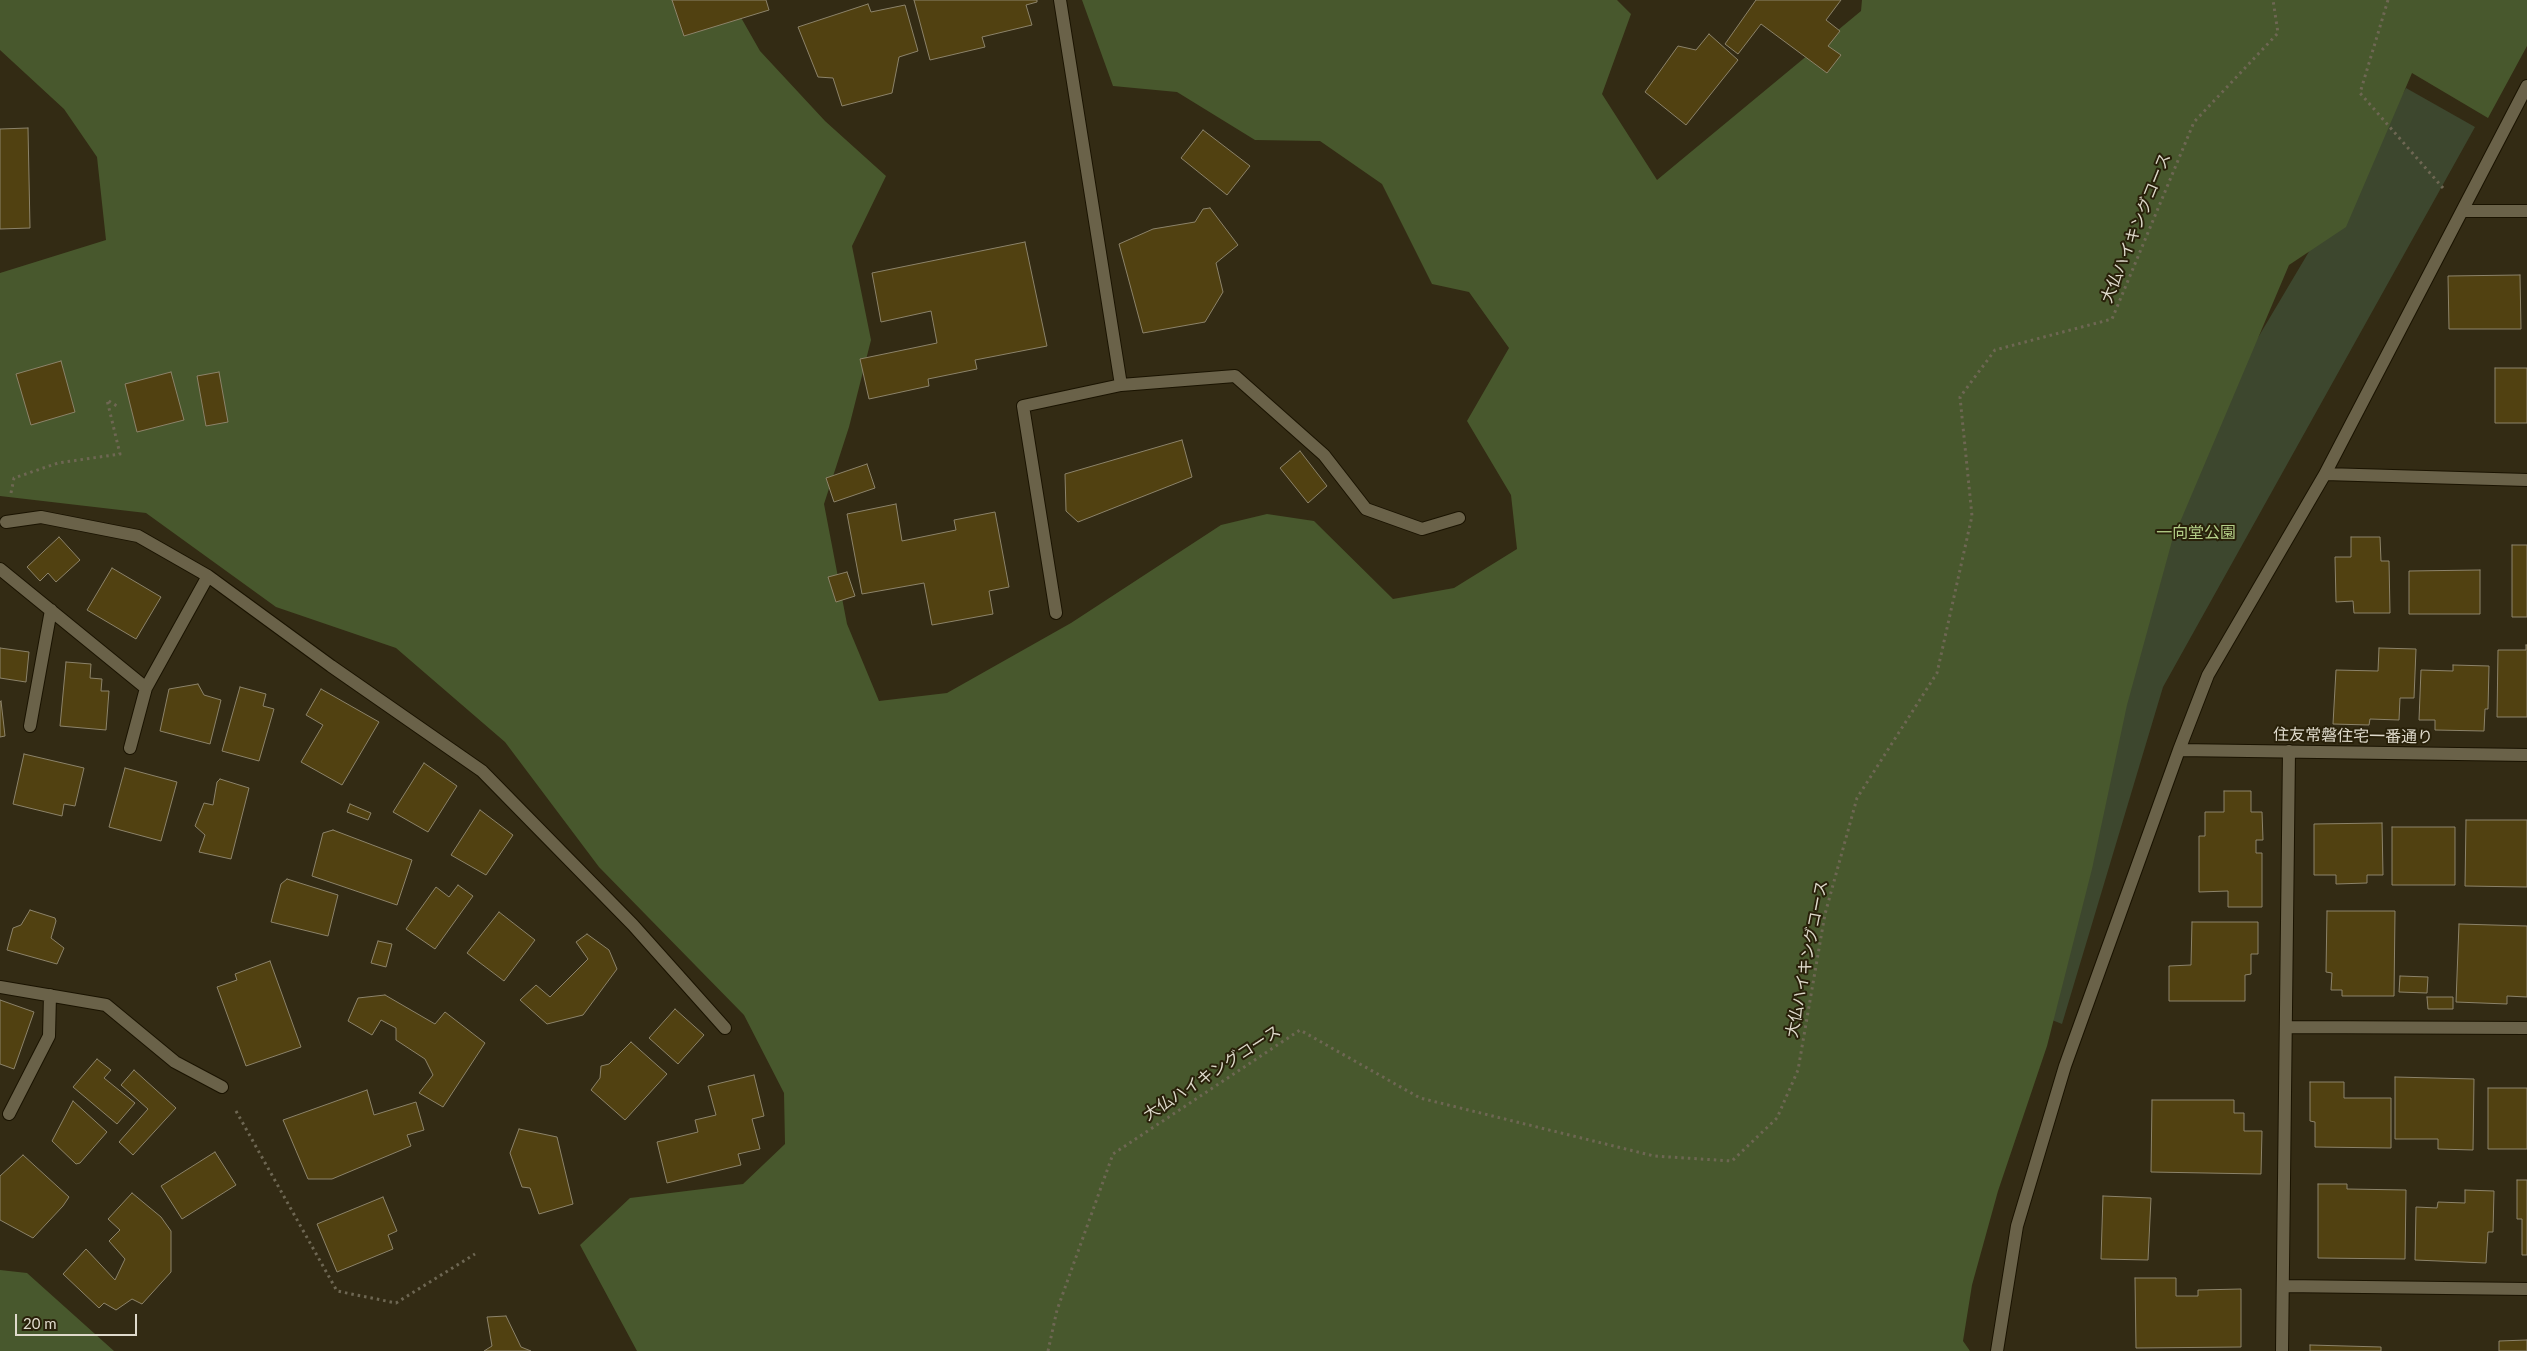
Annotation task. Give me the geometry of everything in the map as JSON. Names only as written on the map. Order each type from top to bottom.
[{"type":"street","points":[[1060,0],[1120,385]]},
{"type":"street","points":[[1997,1351],[2017,1226],[2065,1066],[2208,675],[2325,474],[2527,86]]},
{"type":"street","points":[[2463,211],[2527,212]]},
{"type":"street","points":[[1056,613],[1023,406],[1120,385],[1235,376],[1324,455],[1366,509],[1422,529],[1459,518]]},
{"type":"street","points":[[2325,474],[2527,480]]},
{"type":"street","points":[[6,522],[41,517],[138,536],[208,576],[331,666],[482,771],[633,926],[726,1028]]},
{"type":"street","points":[[0,569],[146,688]]},
{"type":"street","points":[[130,748],[146,688],[208,576]]},
{"type":"street","points":[[30,726],[51,610]]},
{"type":"street","name":"住友常磐住宅一番通り","points":[[2179,750],[2527,754]]},
{"type":"street","points":[[2282,1351],[2289,751]]},
{"type":"street","points":[[0,987],[106,1005],[175,1062],[222,1087]]},
{"type":"street","points":[[9,1114],[49,1036],[50,995]]},
{"type":"street","points":[[2286,1027],[2527,1028]]},
{"type":"street","points":[[2283,1286],[2527,1289]]},
{"type":"path","name":"大仏ハイキングコース","points":[[1048,1351],[1057,1310],[1113,1154],[1300,1030],[1420,1098],[1654,1156],[1732,1161],[1777,1118],[1798,1070],[1825,914],[1857,798],[1937,673],[1972,516],[1960,397],[1995,350],[2112,319],[2194,122],[2278,32],[2273,0]]},
{"type":"path","points":[[2388,0],[2360,92],[2463,211]]},
{"type":"path","points":[[6,522],[14,478],[58,463],[120,454],[107,400],[117,406]]},
{"type":"path","points":[[222,1087],[337,1291],[396,1303],[475,1254]]},
{"type":"green space","points":[[0,0],[731,0],[760,51],[825,121],[886,176],[852,246],[871,340],[849,427],[824,504],[847,624],[879,701],[947,693],[1071,623],[1221,525],[1267,514],[1314,521],[1393,599],[1454,588],[1517,549],[1511,495],[1467,421],[1509,348],[1469,292],[1432,284],[1382,184],[1320,141],[1255,140],[1177,92],[1113,86],[1082,0],[1617,0],[1631,14],[1602,94],[1657,180],[1861,11],[1862,0],[2527,0],[2527,46],[2488,118],[2412,73],[2346,227],[2289,265],[2172,541],[2127,705],[2092,869],[2047,1046],[1998,1191],[1972,1285],[1963,1341],[1970,1351],[637,1351],[580,1245],[630,1198],[743,1184],[785,1144],[784,1093],[744,1015],[599,867],[505,742],[396,648],[276,607],[146,513],[0,496],[0,273],[106,240],[97,157],[64,109],[0,50]]},
{"type":"green space","name":"一向堂公園","points":[[2406,88],[2475,127],[2163,687],[2062,1024],[2017,1006],[2151,518]]},
{"type":"green space","points":[[0,1270],[27,1273],[114,1351],[0,1351]]},
{"type":"building","points":[[672,0],[766,0],[769,10],[684,36]]},
{"type":"building","points":[[914,0],[1037,0],[1037,2],[1026,5],[1032,25],[982,37],[985,47],[930,60]]},
{"type":"building","points":[[1756,0],[1841,0],[1826,20],[1840,31],[1828,46],[1841,55],[1827,73],[1761,24],[1738,54],[1725,44]]},
{"type":"building","points":[[868,4],[871,12],[905,5],[918,51],[899,57],[892,93],[842,106],[833,78],[818,77],[798,27]]},
{"type":"building","points":[[1709,34],[1738,60],[1686,125],[1645,92],[1678,46],[1696,50]]},
{"type":"building","points":[[28,128],[30,228],[0,229],[0,129]]},
{"type":"building","points":[[1203,130],[1250,166],[1227,195],[1181,158]]},
{"type":"building","points":[[1210,208],[1238,245],[1216,263],[1223,292],[1205,322],[1143,333],[1119,244],[1153,229],[1195,222],[1203,209]]},
{"type":"building","points":[[1025,242],[1047,346],[975,360],[977,369],[928,379],[929,386],[869,399],[860,359],[937,343],[931,311],[881,322],[872,273]]},
{"type":"building","points":[[2520,275],[2521,329],[2449,329],[2448,276]]},
{"type":"building","points":[[61,361],[75,412],[31,425],[16,374]]},
{"type":"building","points":[[2495,368],[2527,368],[2527,423],[2495,423]]},
{"type":"building","points":[[171,372],[184,420],[137,432],[125,384]]},
{"type":"building","points":[[219,372],[228,422],[206,426],[197,376]]},
{"type":"building","points":[[1182,440],[1192,477],[1078,522],[1066,511],[1065,474]]},
{"type":"building","points":[[1300,451],[1327,486],[1308,503],[1280,468]]},
{"type":"building","points":[[867,464],[875,488],[834,502],[826,478]]},
{"type":"building","points":[[896,504],[902,541],[956,530],[954,520],[995,512],[1009,587],[989,591],[993,614],[932,625],[924,583],[862,594],[847,514]]},
{"type":"building","points":[[59,537],[80,560],[56,582],[48,573],[40,581],[27,567]]},
{"type":"building","points":[[2351,537],[2380,537],[2381,561],[2389,561],[2390,613],[2354,613],[2353,601],[2336,602],[2335,557],[2351,557]]},
{"type":"building","points":[[2512,545],[2527,545],[2527,617],[2512,617]]},
{"type":"building","points":[[112,568],[161,597],[136,639],[87,610]]},
{"type":"building","points":[[2480,570],[2480,614],[2409,614],[2409,571]]},
{"type":"building","points":[[847,572],[855,596],[836,602],[828,577]]},
{"type":"building","points":[[2526,645],[2527,717],[2497,717],[2498,650],[2526,650]]},
{"type":"building","points":[[0,648],[29,652],[26,682],[0,678]]},
{"type":"building","points":[[2379,648],[2416,649],[2414,698],[2400,698],[2399,720],[2370,719],[2369,725],[2333,724],[2336,670],[2378,671]]},
{"type":"building","points":[[66,662],[91,664],[90,678],[102,679],[101,691],[109,691],[106,730],[60,726]]},
{"type":"building","points":[[2453,665],[2489,666],[2488,709],[2485,709],[2484,731],[2435,730],[2435,720],[2419,720],[2421,670],[2453,671]]},
{"type":"building","points":[[198,684],[204,695],[221,700],[210,744],[160,731],[169,689]]},
{"type":"building","points":[[240,687],[266,694],[263,706],[274,709],[259,761],[222,751]]},
{"type":"building","points":[[321,689],[379,722],[342,785],[301,762],[323,725],[306,715]]},
{"type":"building","points":[[0,702],[5,736],[0,737]]},
{"type":"building","points":[[24,754],[84,768],[75,806],[64,804],[62,816],[13,804]]},
{"type":"building","points":[[424,763],[457,786],[428,832],[393,812]]},
{"type":"building","points":[[125,768],[177,782],[161,841],[109,827]]},
{"type":"building","points":[[220,779],[249,788],[231,859],[199,852],[205,835],[195,826],[204,803],[213,805],[217,782]]},
{"type":"building","points":[[2224,791],[2251,791],[2251,812],[2262,812],[2263,840],[2256,840],[2256,853],[2262,853],[2262,907],[2228,907],[2228,891],[2199,892],[2199,836],[2205,836],[2205,812],[2224,812]]},
{"type":"building","points":[[350,804],[371,813],[368,820],[347,812]]},
{"type":"building","points":[[480,810],[513,835],[486,875],[451,855]]},
{"type":"building","points":[[2466,820],[2527,820],[2527,887],[2465,886]]},
{"type":"building","points":[[2382,823],[2383,875],[2367,875],[2367,883],[2336,884],[2336,875],[2314,875],[2314,824]]},
{"type":"building","points":[[2392,827],[2455,827],[2455,885],[2392,885]]},
{"type":"building","points":[[333,830],[412,860],[397,905],[312,876],[323,833]]},
{"type":"building","points":[[287,879],[338,895],[328,936],[271,922],[281,884]]},
{"type":"building","points":[[458,885],[473,896],[435,949],[406,929],[436,887],[449,897]]},
{"type":"building","points":[[30,910],[55,918],[56,921],[51,938],[64,948],[57,964],[7,950],[13,928],[21,925]]},
{"type":"building","points":[[2327,911],[2395,911],[2394,996],[2342,996],[2342,990],[2331,990],[2332,973],[2326,972]]},
{"type":"building","points":[[499,912],[535,940],[504,981],[467,953]]},
{"type":"building","points":[[2192,922],[2258,922],[2258,954],[2251,954],[2251,974],[2245,975],[2245,1001],[2169,1001],[2169,966],[2191,965]]},
{"type":"building","points":[[2459,924],[2527,926],[2527,997],[2507,996],[2507,1004],[2456,1002]]},
{"type":"building","points":[[587,934],[609,950],[617,969],[583,1015],[547,1024],[520,1000],[536,985],[550,997],[588,959],[576,942]]},
{"type":"building","points":[[378,941],[392,944],[386,967],[371,963]]},
{"type":"building","points":[[270,961],[301,1047],[246,1066],[217,987],[237,980],[235,974]]},
{"type":"building","points":[[2400,976],[2428,977],[2427,993],[2399,992]]},
{"type":"building","points":[[385,995],[435,1024],[445,1012],[485,1043],[443,1107],[419,1093],[433,1075],[425,1059],[396,1040],[396,1028],[381,1020],[372,1035],[348,1021],[358,998]]},
{"type":"building","points":[[2427,997],[2453,997],[2453,1009],[2428,1009]]},
{"type":"building","points":[[0,1000],[34,1012],[14,1069],[0,1064]]},
{"type":"building","points":[[675,1009],[704,1035],[678,1064],[649,1038]]},
{"type":"building","points":[[631,1042],[667,1074],[625,1120],[591,1090],[600,1078],[601,1066],[609,1064]]},
{"type":"building","points":[[97,1059],[111,1070],[104,1078],[135,1103],[117,1124],[73,1087]]},
{"type":"building","points":[[134,1070],[176,1108],[133,1155],[119,1142],[148,1109],[121,1085]]},
{"type":"building","points":[[754,1075],[764,1116],[752,1119],[760,1149],[738,1154],[741,1165],[667,1183],[657,1142],[698,1132],[695,1120],[716,1115],[708,1086]]},
{"type":"building","points":[[2395,1077],[2474,1079],[2473,1150],[2438,1149],[2438,1139],[2395,1139]]},
{"type":"building","points":[[2310,1082],[2344,1082],[2344,1098],[2391,1098],[2391,1148],[2315,1147],[2315,1122],[2310,1121]]},
{"type":"building","points":[[2488,1088],[2527,1088],[2527,1149],[2488,1149]]},
{"type":"building","points":[[367,1090],[374,1115],[416,1102],[424,1130],[407,1135],[411,1146],[332,1179],[308,1179],[283,1120]]},
{"type":"building","points":[[2152,1100],[2234,1100],[2234,1113],[2244,1113],[2244,1131],[2262,1131],[2261,1174],[2151,1172]]},
{"type":"building","points":[[73,1101],[107,1132],[80,1163],[76,1164],[52,1141]]},
{"type":"building","points":[[519,1129],[557,1137],[573,1204],[539,1214],[530,1188],[522,1187],[510,1153]]},
{"type":"building","points":[[215,1152],[236,1185],[182,1219],[161,1186]]},
{"type":"building","points":[[23,1155],[69,1197],[33,1238],[0,1220],[0,1176]]},
{"type":"building","points":[[2517,1180],[2527,1180],[2527,1255],[2522,1255],[2522,1219],[2517,1219]]},
{"type":"building","points":[[2318,1184],[2347,1184],[2347,1189],[2406,1190],[2405,1259],[2318,1258]]},
{"type":"building","points":[[2465,1190],[2494,1191],[2493,1232],[2488,1232],[2486,1263],[2415,1260],[2416,1207],[2437,1208],[2438,1202],[2465,1203]]},
{"type":"building","points":[[132,1193],[161,1217],[171,1231],[171,1272],[142,1304],[132,1299],[116,1310],[104,1303],[99,1308],[63,1274],[86,1249],[115,1280],[125,1259],[109,1241],[120,1230],[108,1219]]},
{"type":"building","points":[[2103,1196],[2151,1198],[2148,1260],[2101,1259]]},
{"type":"building","points":[[383,1197],[397,1231],[388,1235],[393,1249],[337,1272],[317,1224]]},
{"type":"building","points":[[2135,1278],[2176,1278],[2176,1296],[2198,1296],[2198,1290],[2241,1289],[2241,1347],[2136,1348]]},
{"type":"building","points":[[506,1316],[521,1347],[531,1351],[484,1351],[492,1346],[487,1317]]},
{"type":"building","points":[[2527,1340],[2527,1351],[2499,1351],[2499,1341]]},
{"type":"building","points":[[2310,1345],[2381,1347],[2381,1351],[2310,1351]]}]
